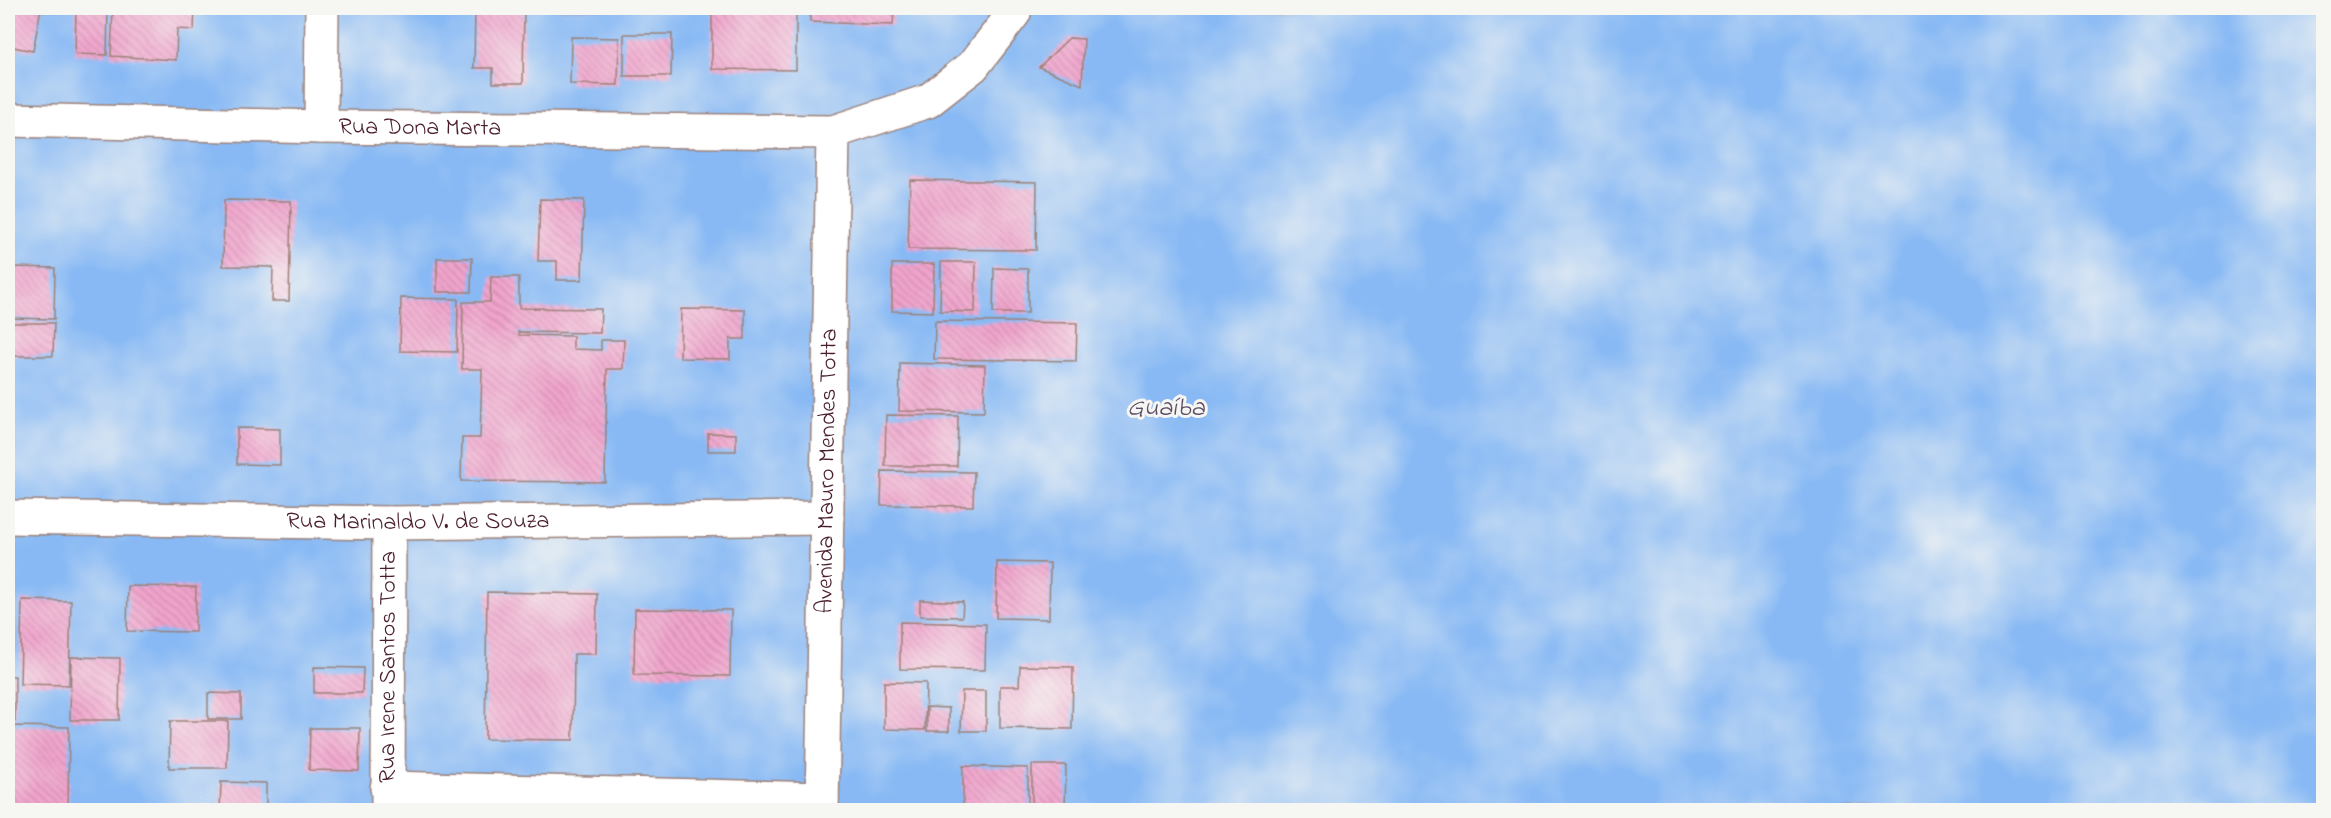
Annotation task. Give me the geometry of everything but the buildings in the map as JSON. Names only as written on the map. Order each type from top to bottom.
[{"type":"street","points":[[321,127],[322,8]]},
{"type":"street","name":"Rua Dona Marta","points":[[8,120],[321,127],[833,132],[928,101],[973,66],[1014,13],[1015,8]]},
{"type":"street","name":"Avenida Mauro Mendes Totta","points":[[822,805],[833,132]]},
{"type":"street","name":"Rua Marinaldo V. de Souza","points":[[8,517],[389,523],[827,518]]},
{"type":"street","name":"Rua Irene Santos Totta","points":[[388,799],[389,523]]},
{"type":"street","points":[[388,799],[822,805]]},
{"type":"water","name":"Guaíba","points":[[8,8],[2323,8],[2323,810],[8,810]]}]
